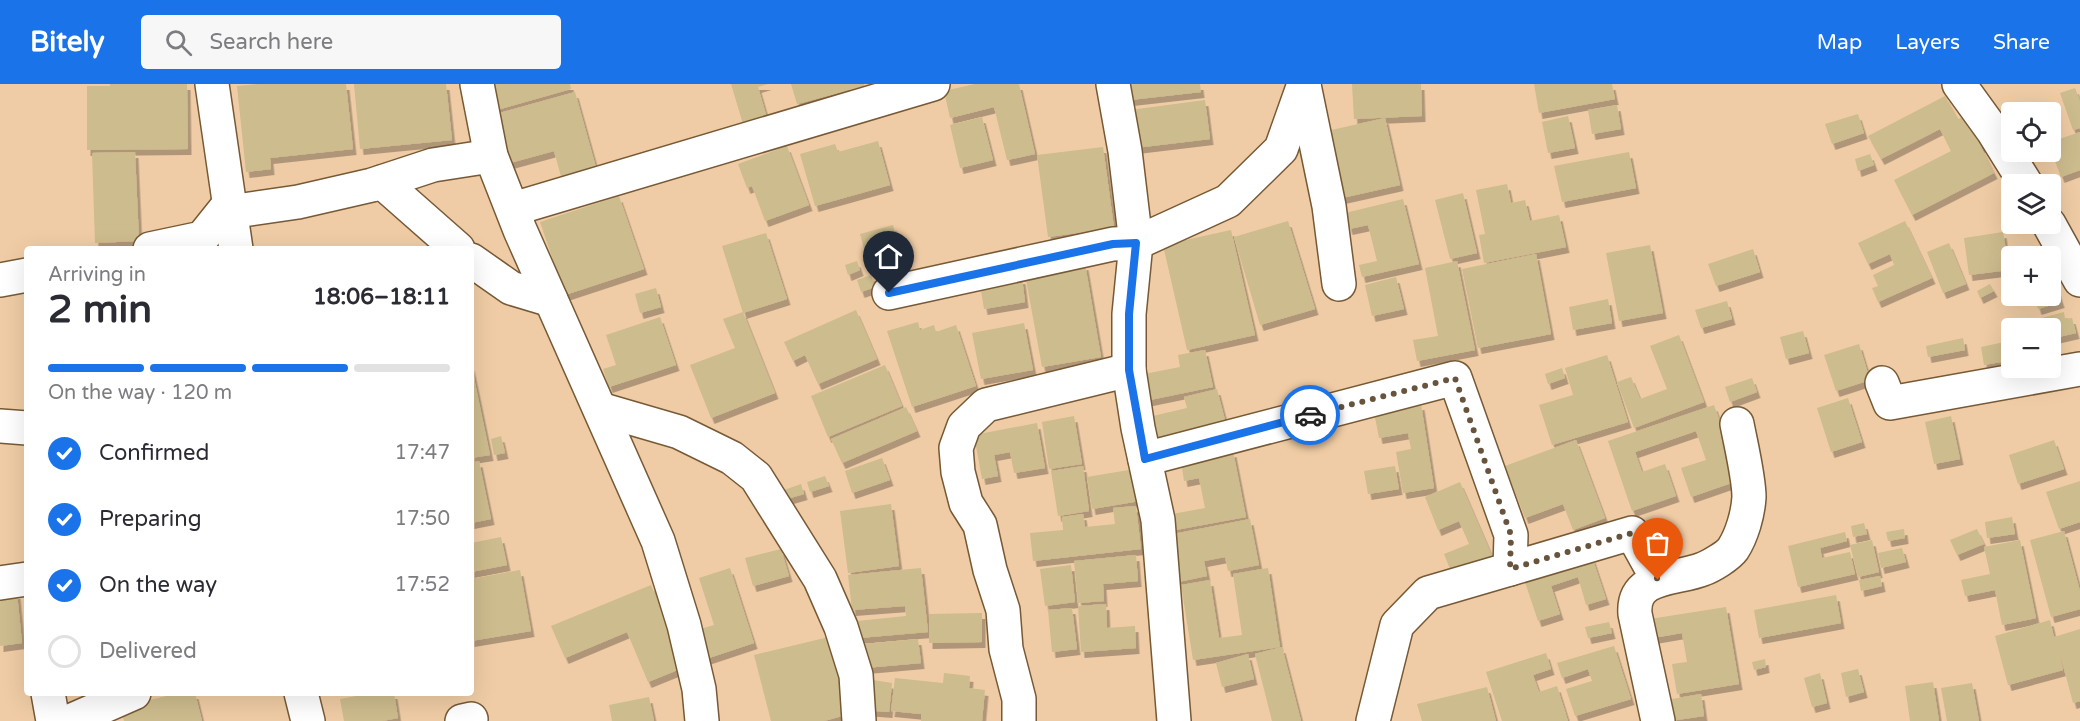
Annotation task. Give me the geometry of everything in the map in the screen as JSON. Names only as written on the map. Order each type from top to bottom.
[{"type":"street","points":[[212,84],[236,246]]},
{"type":"street","points":[[477,84],[491,156],[520,230],[658,541],[684,625],[699,689],[702,721]]},
{"type":"street","points":[[513,209],[933,84]]},
{"type":"street","points":[[1113,84],[1125,151],[1136,243],[1129,314],[1129,370],[1158,520],[1174,721]]},
{"type":"street","points":[[889,293],[1113,244],[1136,243],[1228,201],[1281,149],[1304,84]]},
{"type":"street","points":[[1304,84],[1329,206],[1339,284]]},
{"type":"street","points":[[1959,84],[1993,131],[2020,174]]},
{"type":"street","points":[[164,246],[202,238],[230,207],[298,202],[382,182],[434,165],[491,156]]},
{"type":"street","points":[[382,182],[455,246]]},
{"type":"street","points":[[2055,234],[2080,280]]},
{"type":"street","points":[[474,262],[511,288],[551,300]]},
{"type":"street","points":[[0,280],[24,276]]},
{"type":"street","points":[[1882,383],[1890,404],[2080,369]]},
{"type":"street","points":[[1019,721],[1019,699],[1006,649],[1003,610],[990,570],[980,525],[966,503],[958,472],[956,448],[964,426],[986,405],[1129,370]]},
{"type":"street","points":[[1145,459],[1455,378],[1511,535],[1510,569]]},
{"type":"street","points":[[600,409],[679,432],[732,458],[756,477],[820,579],[841,627],[856,675],[859,721]]},
{"type":"street","points":[[1658,721],[1634,604],[1641,590],[1658,580],[1704,569],[1732,551],[1743,527],[1749,496],[1737,424]]},
{"type":"street","points":[[0,426],[24,428]]},
{"type":"street","points":[[1373,721],[1397,625],[1428,593],[1632,533],[1658,580]]},
{"type":"street","points":[[0,583],[24,579]]},
{"type":"street","points":[[50,696],[70,720],[127,696]]},
{"type":"street","points":[[302,696],[308,721]]},
{"type":"building","points":[[110,84],[187,84],[188,149],[87,150],[87,86],[110,86]]},
{"type":"building","points":[[346,84],[353,149],[270,158],[271,169],[246,172],[237,86]]},
{"type":"building","points":[[354,84],[446,84],[452,140],[360,149]]},
{"type":"building","points":[[490,84],[570,84],[571,89],[497,110]]},
{"type":"building","points":[[731,84],[768,84],[758,87],[767,118],[743,124]]},
{"type":"building","points":[[791,84],[864,84],[864,86],[797,104]]},
{"type":"building","points":[[975,84],[1019,84],[1035,154],[1007,160],[994,107],[950,118],[944,91]]},
{"type":"building","points":[[1129,84],[1200,84],[1201,92],[1130,100]]},
{"type":"building","points":[[1352,84],[1421,84],[1422,116],[1354,119]]},
{"type":"building","points":[[1534,84],[1612,84],[1615,99],[1539,113]]},
{"type":"building","points":[[2075,88],[2080,101],[2080,128],[2073,130],[2060,93]]},
{"type":"building","points":[[575,92],[597,171],[562,180],[554,151],[510,163],[496,114]]},
{"type":"building","points":[[1945,96],[1958,119],[1968,115],[1984,145],[1981,147],[1994,173],[1912,215],[1894,180],[1951,151],[1940,129],[1881,159],[1868,136]]},
{"type":"building","points":[[1205,100],[1210,139],[1135,148],[1130,110]]},
{"type":"building","points":[[1617,105],[1621,129],[1592,134],[1588,110]]},
{"type":"building","points":[[1858,114],[1864,133],[1832,144],[1825,124]]},
{"type":"building","points":[[1568,116],[1575,148],[1548,153],[1542,122]]},
{"type":"building","points":[[982,117],[993,160],[960,168],[950,125]]},
{"type":"building","points":[[1385,118],[1400,185],[1342,198],[1327,131]]},
{"type":"building","points":[[2080,132],[2080,170],[2061,177],[2055,162],[2061,162],[2061,138]]},
{"type":"building","points":[[878,141],[890,185],[815,206],[800,154],[835,144],[838,152]]},
{"type":"building","points":[[787,146],[809,205],[765,221],[752,186],[747,188],[738,164]]},
{"type":"building","points":[[1103,147],[1114,228],[1048,237],[1037,155]]},
{"type":"building","points":[[135,152],[139,241],[95,243],[92,153]]},
{"type":"building","points":[[1629,152],[1636,188],[1562,202],[1554,166]]},
{"type":"building","points":[[1870,154],[1874,165],[1858,171],[1855,159]]},
{"type":"building","points":[[1507,184],[1511,203],[1525,200],[1530,221],[1559,215],[1566,247],[1484,263],[1479,235],[1485,234],[1476,190]]},
{"type":"building","points":[[1463,193],[1477,253],[1450,259],[1435,200]]},
{"type":"building","points":[[619,196],[644,269],[565,295],[540,222]]},
{"type":"building","points":[[1403,199],[1419,264],[1362,277],[1359,265],[1377,261],[1368,225],[1349,229],[1345,213]]},
{"type":"building","points":[[1288,221],[1315,309],[1260,325],[1234,237]]},
{"type":"building","points":[[1905,221],[1932,278],[1878,302],[1872,288],[1878,286],[1873,275],[1894,265],[1890,254],[1868,264],[1858,243]]},
{"type":"building","points":[[893,225],[903,262],[870,271],[860,234]]},
{"type":"building","points":[[1231,230],[1255,335],[1187,350],[1163,245]]},
{"type":"building","points":[[2001,232],[2003,234],[2005,246],[2001,246],[2001,271],[1969,275],[1964,238]]},
{"type":"building","points":[[766,233],[787,299],[743,313],[722,246]]},
{"type":"building","points":[[1949,243],[1966,284],[1943,293],[1927,252]]},
{"type":"building","points":[[1650,245],[1663,313],[1619,321],[1606,253]]},
{"type":"building","points":[[1753,249],[1760,272],[1716,286],[1708,264]]},
{"type":"building","points":[[1536,254],[1551,334],[1478,348],[1462,269]]},
{"type":"building","points":[[857,261],[860,270],[848,275],[845,265]]},
{"type":"building","points":[[1457,261],[1475,350],[1417,361],[1413,340],[1438,336],[1425,268]]},
{"type":"building","points":[[1085,264],[1101,357],[1042,367],[1025,274]]},
{"type":"building","points":[[871,275],[875,287],[861,292],[857,280]]},
{"type":"building","points":[[1396,277],[1404,309],[1372,316],[1365,285]]},
{"type":"building","points":[[1022,278],[1025,302],[984,309],[980,284]]},
{"type":"building","points":[[1990,284],[1994,291],[1980,298],[1977,291]]},
{"type":"building","points":[[656,288],[661,307],[640,313],[635,294]]},
{"type":"building","points":[[1608,299],[1612,323],[1573,330],[1569,307]]},
{"type":"building","points":[[1727,301],[1732,319],[1701,328],[1695,310]]},
{"type":"building","points":[[856,310],[877,359],[818,384],[805,355],[793,361],[784,342]]},
{"type":"building","points":[[743,312],[775,393],[711,418],[690,365],[735,348],[723,319]]},
{"type":"building","points":[[2064,312],[2065,319],[2072,318],[2076,333],[2061,336],[2061,318],[2042,318]]},
{"type":"building","points":[[660,317],[676,365],[609,387],[603,369],[616,365],[606,335]]},
{"type":"building","points":[[918,322],[920,330],[934,325],[936,332],[956,325],[976,386],[912,407],[887,331]]},
{"type":"building","points":[[1024,323],[1033,370],[981,379],[972,333]]},
{"type":"building","points":[[1803,331],[1809,353],[1786,359],[1780,337]]},
{"type":"building","points":[[1679,335],[1704,402],[1634,428],[1617,382],[1631,377],[1640,399],[1667,389],[1650,346]]},
{"type":"building","points":[[1963,338],[1965,350],[1928,357],[1926,346]]},
{"type":"building","points":[[2001,343],[2001,362],[1984,365],[1981,347]]},
{"type":"building","points":[[1859,344],[1870,380],[1836,391],[1824,355]]},
{"type":"building","points":[[1205,350],[1213,387],[1145,401],[1139,375],[1180,367],[1178,355]]},
{"type":"building","points":[[1607,355],[1628,422],[1552,445],[1539,405],[1573,395],[1565,368]]},
{"type":"building","points":[[885,365],[902,406],[828,437],[811,396]]},
{"type":"building","points":[[1562,368],[1565,378],[1548,384],[1545,374]]},
{"type":"building","points":[[474,378],[490,455],[474,458]]},
{"type":"building","points":[[1752,378],[1757,392],[1730,402],[1725,387]]},
{"type":"building","points":[[1217,389],[1226,424],[1159,440],[1153,416],[1187,408],[1184,397]]},
{"type":"building","points":[[1848,398],[1862,442],[1831,452],[1817,408]]},
{"type":"building","points":[[1421,404],[1434,488],[1403,493],[1396,452],[1411,449],[1408,433],[1379,438],[1374,412]]},
{"type":"building","points":[[1714,405],[1740,480],[1691,497],[1681,468],[1706,460],[1696,431],[1635,452],[1642,472],[1665,464],[1676,496],[1632,511],[1608,441]]},
{"type":"building","points":[[906,407],[917,431],[842,463],[831,439]]},
{"type":"building","points":[[1074,416],[1082,464],[1049,469],[1042,422]]},
{"type":"building","points":[[1951,416],[1960,459],[1934,464],[1925,422]]},
{"type":"building","points":[[1037,423],[1045,468],[1014,473],[1010,452],[994,455],[998,476],[982,479],[974,435]]},
{"type":"building","points":[[501,436],[505,453],[494,455],[491,439]]},
{"type":"building","points":[[1576,440],[1605,518],[1573,530],[1563,504],[1525,518],[1505,466]]},
{"type":"building","points":[[2054,440],[2064,469],[2018,484],[2009,455]]},
{"type":"building","points":[[1233,451],[1246,517],[1170,531],[1167,515],[1205,508],[1199,478],[1184,481],[1181,461]]},
{"type":"building","points":[[882,458],[890,480],[852,493],[845,471]]},
{"type":"building","points":[[479,461],[491,519],[474,522],[474,462]]},
{"type":"building","points":[[1083,466],[1089,511],[1058,516],[1051,471]]},
{"type":"building","points":[[1395,466],[1399,489],[1368,494],[1364,471]]},
{"type":"building","points":[[1135,469],[1140,501],[1092,509],[1087,477]]},
{"type":"building","points":[[825,476],[829,486],[810,492],[807,482]]},
{"type":"building","points":[[2080,481],[2080,522],[2059,529],[2046,492]]},
{"type":"building","points":[[1460,482],[1492,556],[1452,574],[1444,554],[1469,544],[1459,521],[1438,530],[1425,497]]},
{"type":"building","points":[[801,484],[804,494],[787,499],[784,490]]},
{"type":"building","points":[[891,504],[899,566],[848,573],[840,511]]},
{"type":"building","points":[[1136,506],[1141,549],[1033,561],[1030,533],[1063,530],[1062,517],[1083,514],[1085,527],[1115,524],[1113,508]]},
{"type":"building","points":[[2012,517],[2015,534],[1987,538],[1985,522]]},
{"type":"building","points":[[1250,519],[1259,565],[1228,571],[1225,557],[1204,561],[1207,576],[1178,582],[1168,535]]},
{"type":"building","points":[[1864,523],[1867,534],[1853,537],[1851,526]]},
{"type":"building","points":[[1904,529],[1905,538],[1888,541],[1886,532]]},
{"type":"building","points":[[1977,529],[1984,544],[1957,555],[1950,540]]},
{"type":"building","points":[[2064,531],[2080,591],[2080,609],[2051,617],[2030,540]]},
{"type":"building","points":[[1845,532],[1847,541],[1820,548],[1822,558],[1850,552],[1855,574],[1798,587],[1788,546]]},
{"type":"building","points":[[501,537],[507,565],[474,571],[474,542]]},
{"type":"building","points":[[1872,540],[1879,572],[1858,577],[1850,545]]},
{"type":"building","points":[[2020,540],[2036,618],[2002,625],[1995,590],[1965,596],[1961,580],[1990,574],[1984,547]]},
{"type":"building","points":[[1902,548],[1906,562],[1881,568],[1878,553]]},
{"type":"building","points":[[781,549],[789,576],[753,586],[745,558]]},
{"type":"building","points":[[1136,555],[1138,581],[1103,584],[1104,601],[1078,603],[1074,561]]},
{"type":"building","points":[[1592,557],[1606,599],[1586,605],[1578,577],[1551,586],[1560,614],[1538,621],[1524,579]]},
{"type":"building","points":[[1071,565],[1075,602],[1045,606],[1040,569]]},
{"type":"building","points":[[730,568],[754,643],[706,659],[697,630],[714,625],[699,578]]},
{"type":"building","points":[[921,568],[928,632],[859,638],[857,621],[906,616],[905,606],[852,610],[848,575]]},
{"type":"building","points":[[1268,568],[1280,647],[1193,660],[1181,585],[1210,580],[1219,638],[1242,635],[1233,574]]},
{"type":"building","points":[[520,570],[531,631],[474,640],[474,578]]},
{"type":"building","points":[[1880,576],[1882,586],[1861,591],[1859,580]]},
{"type":"building","points":[[651,585],[685,667],[648,682],[627,632],[565,658],[551,626]]},
{"type":"building","points":[[17,593],[22,643],[0,646],[0,594]]},
{"type":"building","points":[[1836,595],[1841,623],[1759,638],[1754,610]]},
{"type":"building","points":[[1106,604],[1107,628],[1135,626],[1136,648],[1081,652],[1078,606]]},
{"type":"building","points":[[1726,607],[1739,684],[1677,694],[1672,664],[1687,662],[1682,633],[1653,638],[1650,619]]},
{"type":"building","points":[[1072,608],[1077,649],[1052,652],[1048,610]]},
{"type":"building","points":[[982,613],[982,642],[929,643],[929,614]]},
{"type":"building","points":[[2050,620],[2054,637],[2080,629],[2080,701],[2073,703],[2060,654],[2063,670],[2008,685],[1995,636]]},
{"type":"building","points":[[1609,622],[1612,633],[1588,638],[1585,627]]},
{"type":"building","points":[[833,636],[853,713],[824,721],[771,721],[754,655]]},
{"type":"building","points":[[918,639],[921,663],[865,668],[863,644]]},
{"type":"building","points":[[1614,646],[1631,699],[1575,716],[1566,689],[1592,681],[1588,669],[1562,678],[1557,663]]},
{"type":"building","points":[[1282,647],[1301,721],[1272,721],[1255,654]]},
{"type":"building","points":[[1546,653],[1551,669],[1533,675],[1539,692],[1557,686],[1568,721],[1502,721],[1486,672]]},
{"type":"building","points":[[1248,654],[1254,679],[1222,687],[1216,663]]},
{"type":"building","points":[[1765,659],[1766,667],[1754,670],[1752,662]]},
{"type":"building","points":[[1858,669],[1864,692],[1846,697],[1841,673]]},
{"type":"building","points":[[944,673],[970,676],[969,688],[985,690],[982,721],[921,721],[921,714],[891,711],[895,678],[943,683]]},
{"type":"building","points":[[1820,673],[1827,703],[1812,707],[1804,678]]},
{"type":"building","points":[[867,679],[892,683],[889,712],[863,710]]},
{"type":"building","points":[[1933,682],[1939,721],[1910,721],[1905,686]]},
{"type":"building","points":[[1972,683],[1979,721],[1947,721],[1941,688]]},
{"type":"building","points":[[1487,687],[1496,721],[1422,721],[1417,704]]},
{"type":"building","points":[[1701,694],[1704,716],[1670,721],[1666,700]]},
{"type":"building","points":[[166,696],[196,696],[202,721],[124,721],[121,710]]},
{"type":"building","points":[[356,696],[394,696],[398,718],[382,721],[344,721],[340,699]]},
{"type":"building","points":[[649,697],[654,721],[612,721],[609,705]]},
{"type":"way so far","points":[[1310,415],[1455,378],[1511,535],[1510,569],[1632,533],[1658,580]]},
{"type":"route","points":[[889,293],[1113,244],[1136,243],[1129,314],[1129,370],[1145,459],[1310,415]]}]
